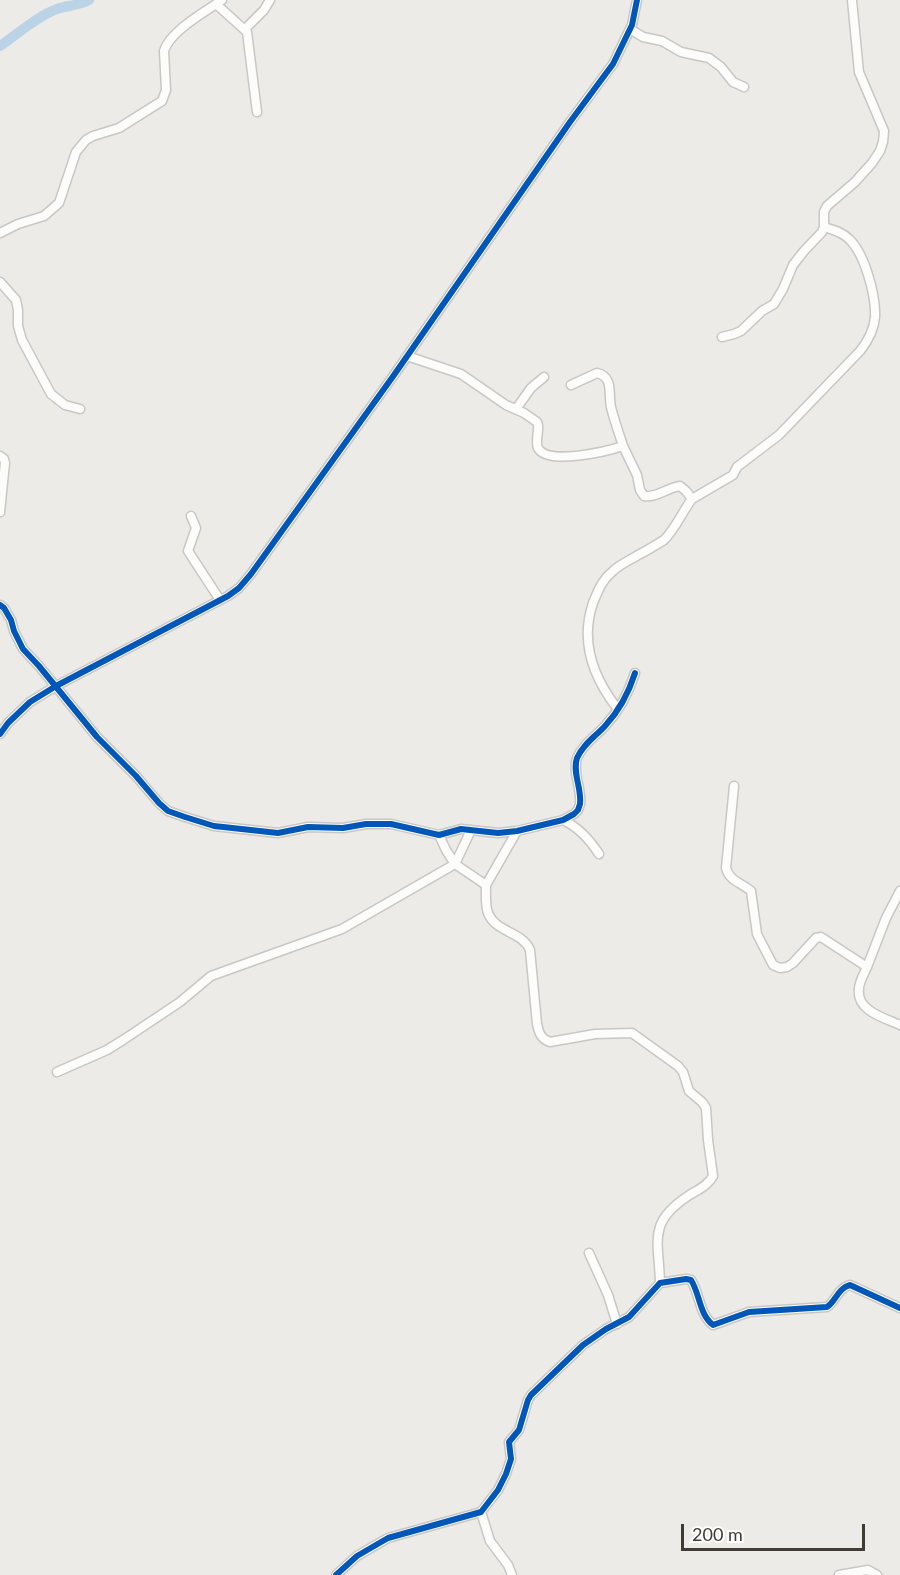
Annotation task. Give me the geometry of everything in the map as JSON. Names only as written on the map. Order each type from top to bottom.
[{"type":"street","points":[[245,29],[264,10],[270,0]]},
{"type":"street","points":[[0,734],[30,702],[56,686],[239,588],[407,356],[613,64],[630,29],[637,0]]},
{"type":"street","points":[[722,337],[741,330],[762,311],[774,304],[793,265],[820,235],[824,227],[824,212],[827,206],[855,182],[880,151],[884,131],[859,72],[852,0]]},
{"type":"street","points":[[0,233],[18,224],[44,216],[58,202],[76,152],[86,140],[119,128],[162,101],[166,90],[165,46],[181,29],[219,2],[247,32],[257,112]]},
{"type":"street","points":[[630,29],[643,37],[667,43],[681,52],[709,58],[725,70],[733,82],[744,87]]},
{"type":"street","points":[[617,708],[601,685],[591,662],[590,652],[588,626],[598,590],[606,577],[669,535],[692,499],[733,475],[737,467],[779,435],[860,351],[871,334],[875,308],[870,280],[860,252],[841,233],[824,227]]},
{"type":"street","points":[[0,282],[16,300],[18,326],[22,339],[51,394],[65,405],[80,409]]},
{"type":"street","points":[[407,356],[461,374],[506,405],[537,422],[539,429],[536,443],[542,452],[580,456],[623,446]]},
{"type":"street","points":[[571,385],[597,373],[602,374],[606,379],[611,392],[611,407],[623,446],[644,496],[680,486],[692,499]]},
{"type":"street","points":[[516,410],[531,388],[544,377]]},
{"type":"street","points":[[0,456],[5,463],[0,512]]},
{"type":"street","points":[[191,516],[196,528],[188,551],[220,600]]},
{"type":"street","points":[[0,605],[11,620],[23,649],[97,737],[168,811],[214,826],[278,833],[308,827],[343,828],[366,824],[391,824],[440,835],[456,829],[498,833],[564,820],[578,810],[580,804],[576,766],[579,755],[586,744],[615,714],[631,687],[635,674]]},
{"type":"street","points":[[734,786],[727,872],[751,891],[757,934],[771,963],[777,967],[787,967],[819,937],[824,938],[867,967]]},
{"type":"street","points":[[564,820],[582,832],[598,854]]},
{"type":"street","points":[[57,1072],[107,1050],[180,1002],[211,976],[342,929],[455,864],[471,830]]},
{"type":"street","points":[[517,831],[486,885],[487,911],[495,923],[522,939],[530,950],[537,1024],[543,1039],[550,1042],[595,1034],[632,1033],[681,1069],[689,1091],[704,1104],[707,1112],[713,1176],[707,1184],[668,1214],[660,1224],[658,1246],[660,1283]]},
{"type":"street","points":[[440,835],[455,864],[486,885]]},
{"type":"street","points":[[900,891],[886,918],[859,986],[859,998],[871,1012],[900,1024]]},
{"type":"street","points":[[590,1253],[608,1295],[617,1324]]},
{"type":"street","points":[[336,1575],[357,1556],[380,1542],[414,1530],[481,1512],[498,1490],[506,1474],[511,1459],[509,1442],[519,1430],[531,1395],[583,1345],[629,1317],[660,1283],[691,1280],[701,1308],[713,1325],[749,1312],[827,1307],[844,1287],[850,1285],[900,1308]]},
{"type":"street","points":[[481,1512],[490,1541],[508,1564],[512,1575]]},
{"type":"street","points":[[839,1575],[868,1570],[877,1575]]},
{"type":"waterway","points":[[0,46],[35,20],[50,12],[89,0]]},
{"type":"cycle path","points":[[0,734],[30,702],[56,686],[228,596],[239,588],[394,375],[613,64],[632,25],[637,0]]},
{"type":"cycle path","points":[[0,605],[11,620],[23,649],[97,737],[168,811],[214,826],[278,833],[308,827],[343,828],[366,824],[391,824],[439,835],[461,829],[498,833],[563,820],[574,814],[580,804],[577,758],[586,744],[614,714],[635,673]]},
{"type":"cycle path","points":[[336,1575],[357,1556],[388,1538],[481,1512],[498,1490],[506,1474],[511,1459],[509,1442],[519,1430],[531,1395],[583,1345],[629,1317],[660,1283],[691,1280],[702,1310],[713,1325],[749,1312],[827,1307],[843,1289],[850,1285],[900,1308]]}]
